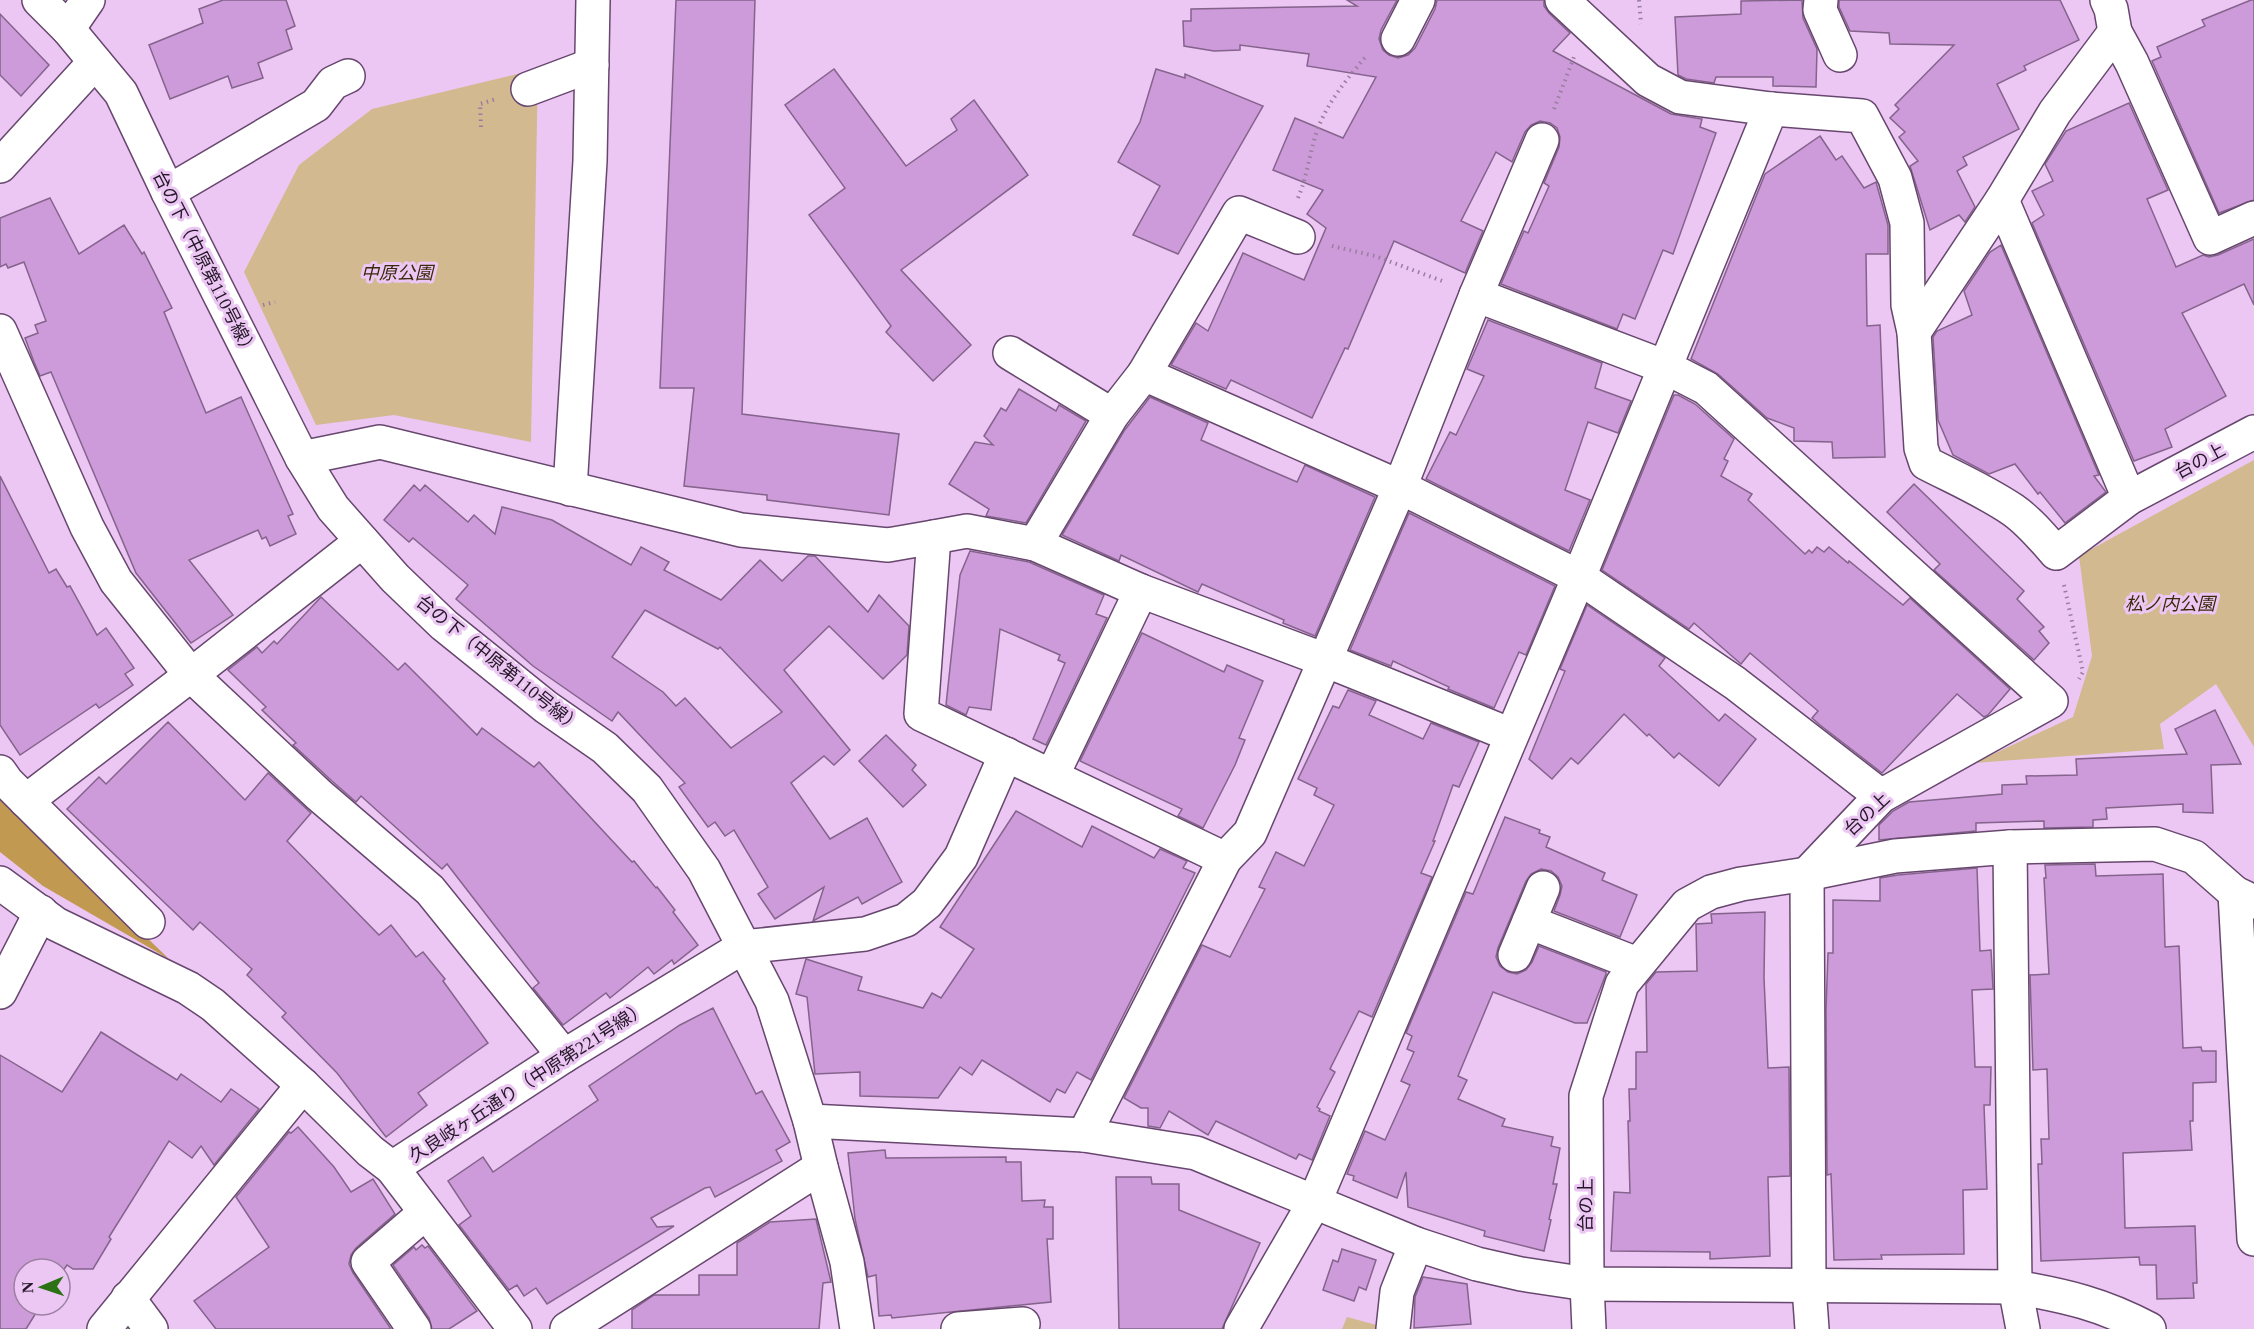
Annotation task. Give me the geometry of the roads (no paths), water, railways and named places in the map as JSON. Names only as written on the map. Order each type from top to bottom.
[{"type":"street","name":"台の下（中原第110号線）","points":[[39,0],[68,29],[121,93],[168,192],[302,458],[333,508],[395,578],[444,625],[546,707],[605,748],[647,789],[704,870],[772,1001],[810,1121],[847,1262],[857,1329]]},
{"type":"street","points":[[68,29],[88,0]]},
{"type":"street","points":[[570,489],[589,173],[593,0]]},
{"type":"street","points":[[1386,43],[1418,0]]},
{"type":"street","points":[[1562,0],[1648,80],[1680,97],[1771,109],[1859,107],[1895,178],[1907,223],[1908,305],[1914,332]]},
{"type":"street","points":[[1821,0],[1820,10],[1840,56]]},
{"type":"street","points":[[1914,332],[2002,200],[2116,10]]},
{"type":"street","points":[[2116,10],[2132,63],[2210,238],[2254,218]]},
{"type":"street","points":[[1643,46],[1648,80]]},
{"type":"street","points":[[0,166],[95,62]]},
{"type":"street","points":[[528,89],[592,65]]},
{"type":"street","points":[[168,192],[316,105],[333,83],[348,76]]},
{"type":"street","points":[[1241,1329],[1314,1203],[1579,577],[1771,109]]},
{"type":"street","points":[[1084,1135],[1226,859],[1250,833],[1400,487],[1476,296],[1542,140]]},
{"type":"street","points":[[2002,200],[2129,498]]},
{"type":"street","points":[[1035,544],[1112,415],[1143,374],[1239,213],[1298,237]]},
{"type":"street","points":[[1476,296],[1665,367]]},
{"type":"street","points":[[0,331],[87,527],[116,581],[191,675],[319,795],[430,890],[564,1056]]},
{"type":"street","name":"台の上","points":[[1914,332],[1922,448],[1926,463],[1981,490],[2014,511],[2036,530],[2056,553],[2129,498],[2254,432]]},
{"type":"street","points":[[1010,353],[1112,415]]},
{"type":"street","name":"台の上","points":[[1589,1329],[1586,1096],[1622,984],[1687,905],[1711,892],[1742,884],[1807,874],[1881,796],[2051,701],[1706,388],[1665,367]]},
{"type":"street","points":[[1143,374],[1400,487],[1579,577],[1735,683],[1881,796]]},
{"type":"street","points":[[302,458],[380,442],[741,530],[888,545],[967,531],[1035,544],[1141,591],[1325,660],[1511,735]]},
{"type":"street","points":[[934,537],[921,714],[1226,859]]},
{"type":"street","points":[[26,801],[362,542]]},
{"type":"street","points":[[1052,776],[1141,591]]},
{"type":"street","points":[[743,947],[865,934],[906,920],[927,903],[961,857],[1006,754]]},
{"type":"street","points":[[0,772],[26,801],[148,922]]},
{"type":"street","points":[[1812,1329],[1809,1287],[1807,874],[1895,856],[2010,847],[2155,844],[2194,857],[2245,897],[2254,1239]]},
{"type":"street","points":[[2010,847],[2015,1287],[2023,1329]]},
{"type":"street","name":"久良岐ヶ丘通り（中原第221号線）","points":[[0,884],[56,924],[188,988],[213,1005],[303,1086],[370,1151],[392,1168],[564,1056],[743,947]]},
{"type":"street","points":[[1515,955],[1543,888]]},
{"type":"street","points":[[0,992],[41,912]]},
{"type":"street","points":[[1529,922],[1637,964]]},
{"type":"street","points":[[104,1329],[303,1086]]},
{"type":"street","points":[[810,1121],[1084,1135],[1196,1153],[1416,1244],[1477,1264],[1521,1274],[1587,1284],[2015,1287],[2070,1297],[2120,1314],[2149,1329]]},
{"type":"street","points":[[567,1329],[821,1167]]},
{"type":"street","points":[[392,1168],[515,1329]]},
{"type":"street","points":[[414,1329],[368,1262],[425,1214]]},
{"type":"street","points":[[1393,1329],[1396,1292],[1416,1244]]},
{"type":"street","points":[[128,1298],[151,1329]]},
{"type":"street","points":[[958,1329],[1023,1324]]},
{"type":"park label","name":"中原公園","points":[[397,273]]},
{"type":"park label","name":"松ノ内公園","points":[[2170,604]]}]
